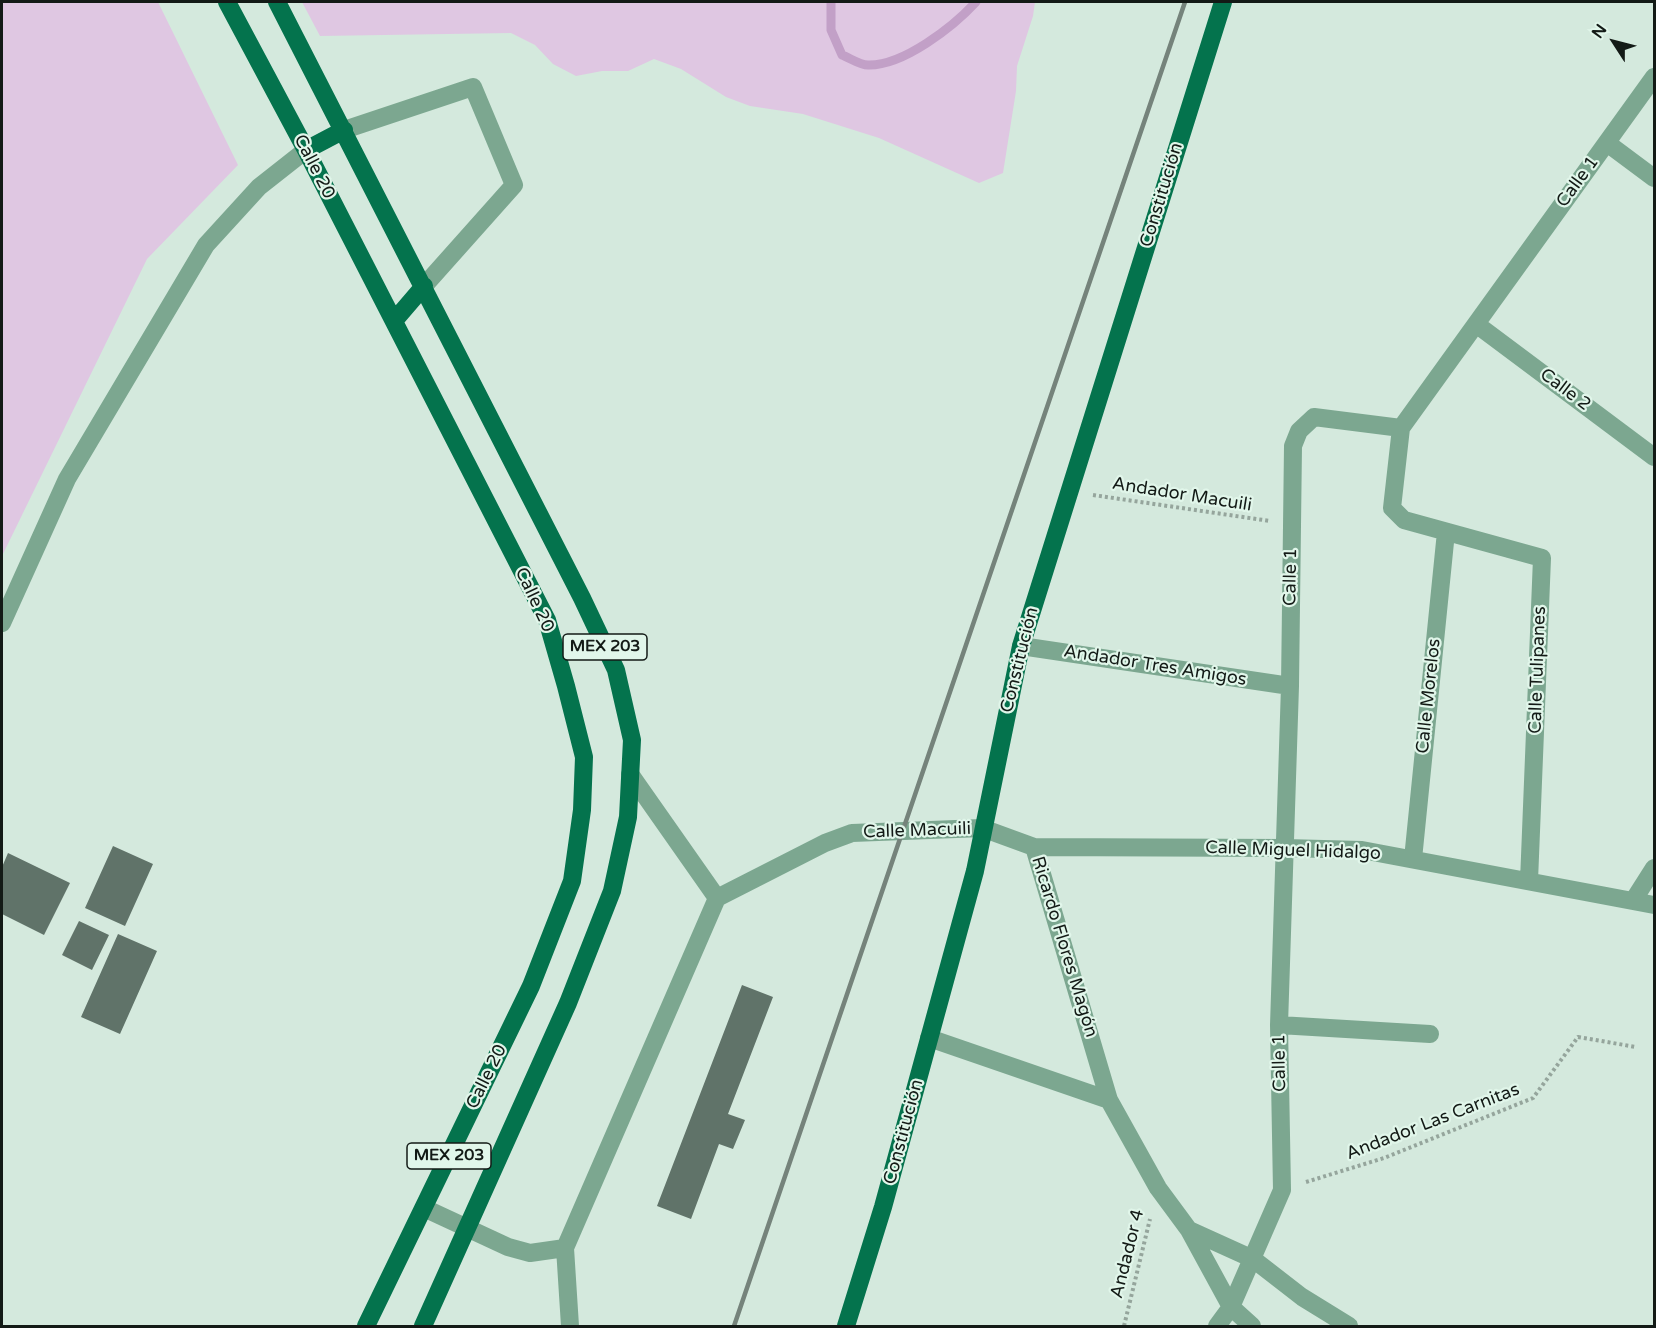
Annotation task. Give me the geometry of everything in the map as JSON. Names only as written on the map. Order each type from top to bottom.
[{"type":"main road","name":"Calle 20","points":[[227,2],[306,150],[547,620],[584,757],[582,810],[572,880],[531,986],[366,1326]]},
{"type":"main road","name":"MEX 203","points":[[277,2],[577,587],[616,670],[632,740],[628,817],[612,891],[568,1003],[423,1326]]},
{"type":"main road","name":"Constitución","points":[[846,1326],[883,1207],[975,871],[1021,646],[1222,2]]},
{"type":"main road","points":[[306,150],[344,130]]},
{"type":"main road","points":[[394,321],[424,286]]},
{"type":"street","name":"Calle 1","points":[[1218,1326],[1231,1307],[1282,1190],[1279,1025],[1290,686],[1293,446],[1299,430],[1314,417],[1401,428],[1654,77]]},
{"type":"street","points":[[344,130],[473,87],[514,185],[424,286]]},
{"type":"street","points":[[1607,143],[1654,178]]},
{"type":"street","points":[[2,623],[67,479],[206,245],[259,187],[306,150]]},
{"type":"street","name":"Calle 2","points":[[1476,324],[1654,457]]},
{"type":"street","points":[[1401,428],[1392,508],[1404,520],[1446,532]]},
{"type":"street","name":"Calle Morelos","points":[[1413,859],[1446,532]]},
{"type":"street","name":"Calle Tulipanes","points":[[1446,532],[1542,558],[1529,881]]},
{"type":"street","name":"Andador Tres Amigos","points":[[1021,646],[1290,686]]},
{"type":"street","points":[[570,1326],[565,1248],[717,898],[630,774]]},
{"type":"street","name":"Calle Macuili","points":[[717,898],[816,847],[852,833],[982,828]]},
{"type":"street","name":"Ricardo Flores Magón","points":[[982,828],[1034,847],[1109,1100],[1158,1188],[1189,1230],[1231,1307],[1252,1326]]},
{"type":"street","name":"Calle Miguel Hidalgo","points":[[1034,847],[1362,850],[1654,905]]},
{"type":"street","points":[[1633,901],[1654,868]]},
{"type":"street","points":[[1279,1025],[1430,1034]]},
{"type":"street","points":[[929,1038],[1109,1100]]},
{"type":"street","points":[[424,1208],[508,1247],[530,1253],[565,1248]]},
{"type":"street","name":"Ricardo Flores Magón","points":[[1189,1230],[1253,1259],[1302,1297],[1349,1326]]},
{"type":"path","name":"Andador Macuili","points":[[1069,491],[1292,525]]},
{"type":"path","name":"Andador Las Carnitas","points":[[1282,1190],[1383,1158],[1533,1098],[1578,1037],[1636,1047]]},
{"type":"path","name":"Andador 4","points":[[1124,1326],[1158,1188]]},
{"type":"shaded area","points":[[2,2],[158,2],[238,165],[147,259],[2,556]]},
{"type":"shaded area","points":[[302,2],[1035,2],[1033,16],[1017,66],[1016,91],[1003,173],[979,183],[879,138],[803,114],[750,106],[726,97],[681,69],[654,59],[628,71],[602,71],[576,76],[553,64],[535,45],[511,33],[320,36]]},
{"type":"building","points":[[113,846],[153,864],[125,926],[85,908]]},
{"type":"building","points":[[8,853],[70,883],[44,935],[2,914],[2,867]]},
{"type":"building","points":[[79,921],[109,935],[92,970],[62,955]]},
{"type":"building","points":[[118,934],[157,951],[120,1034],[81,1017]]},
{"type":"building","points":[[742,985],[773,997],[728,1114],[745,1120],[733,1149],[719,1144],[691,1219],[657,1206]]},
{"type":"waterway","points":[[831,2],[831,30],[842,55],[868,65],[882,64],[911,52],[941,33],[976,2]]},
{"type":"railway","points":[[734,1326],[1185,2]]}]
